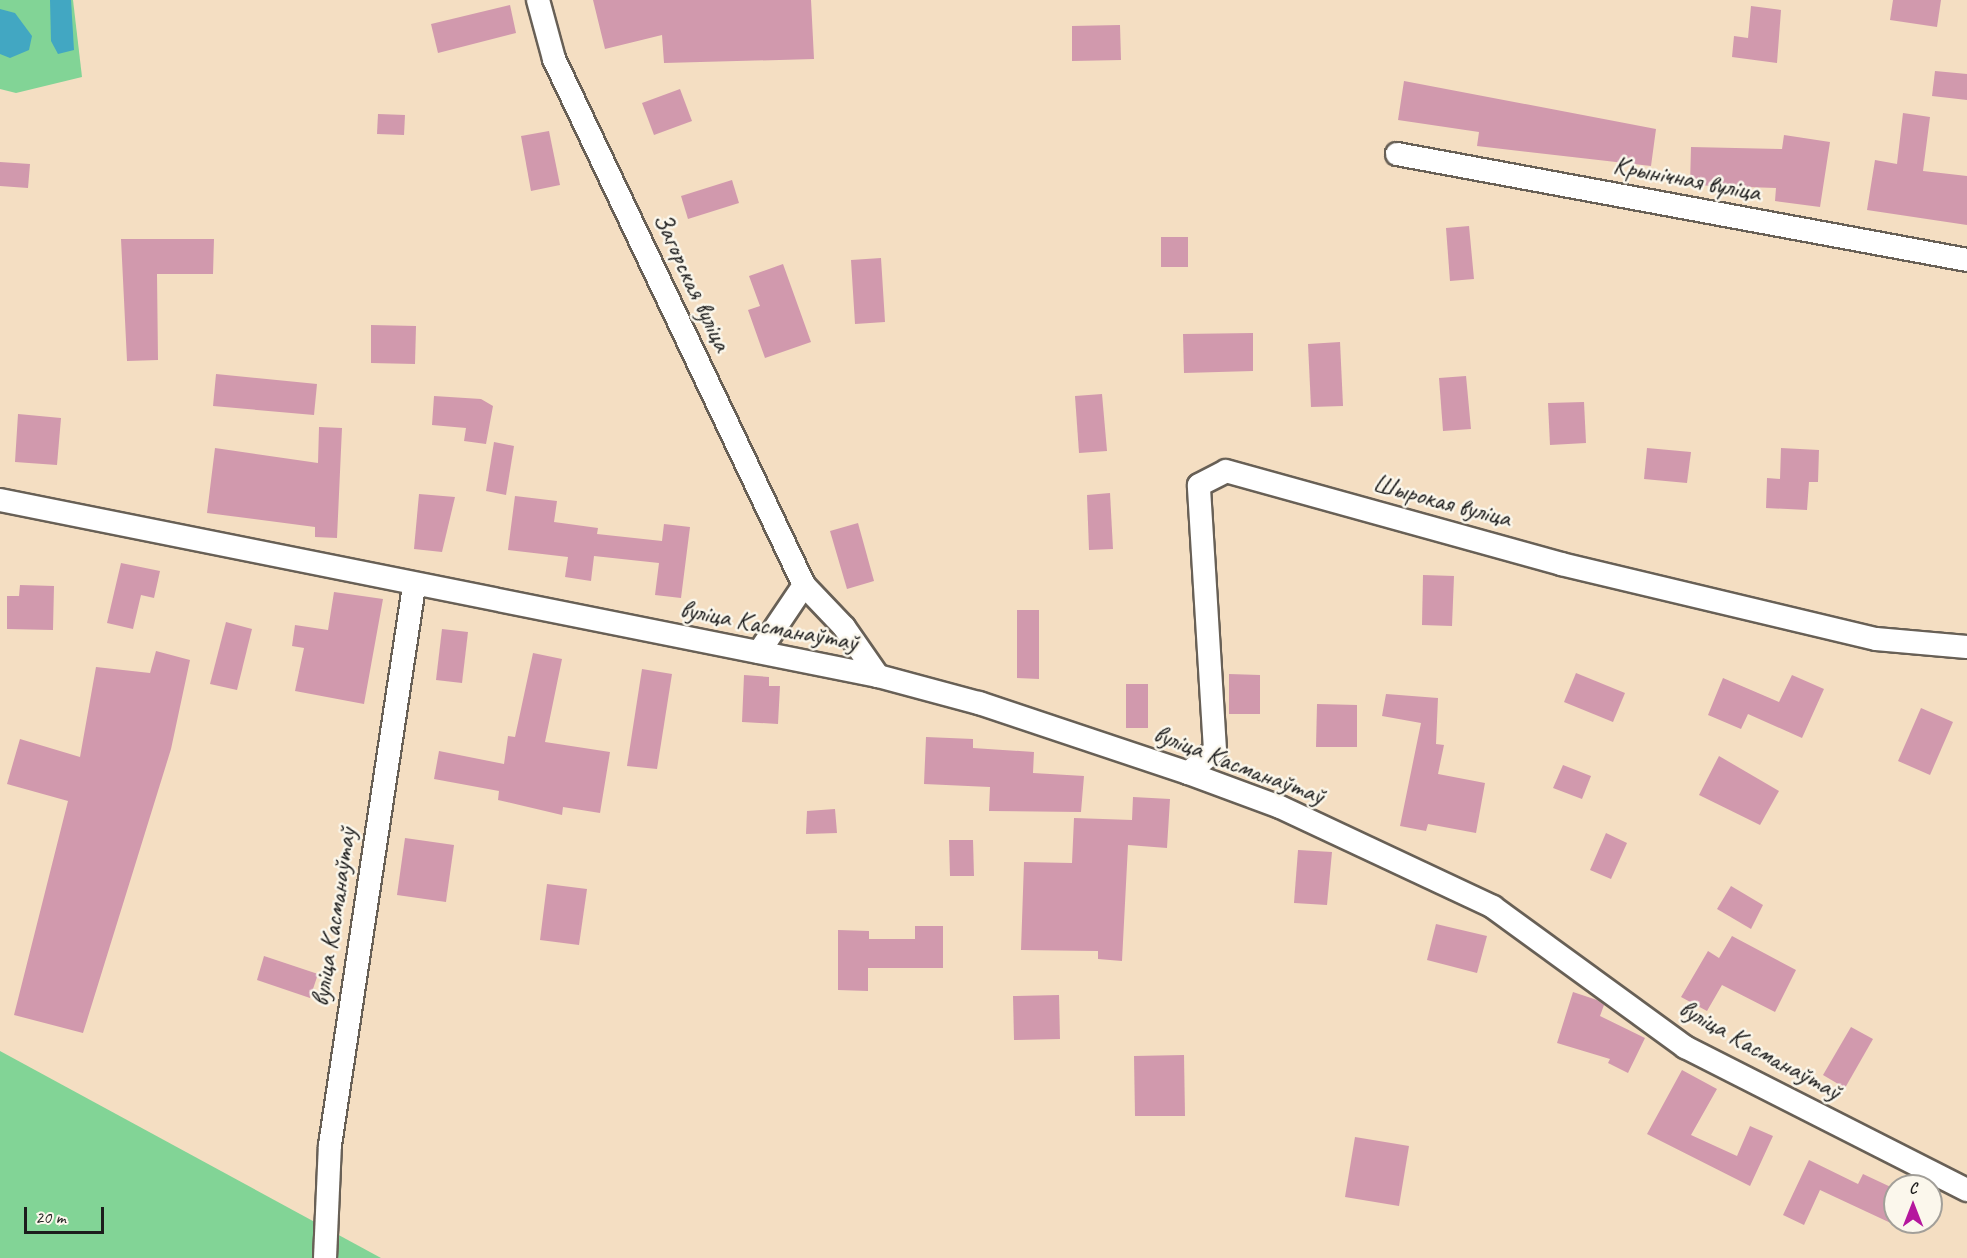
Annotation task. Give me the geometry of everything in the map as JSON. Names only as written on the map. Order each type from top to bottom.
[{"type":"street","name":"Загорская вуліца","points":[[538,0],[555,59],[804,585],[844,627],[878,676]]},
{"type":"street","name":"Крынічная вуліца","points":[[1397,154],[1967,260]]},
{"type":"street","name":"Шырокая вуліца","points":[[1188,773],[1215,750],[1199,485],[1226,471],[1561,564],[1876,639],[1967,647]]},
{"type":"street","name":"вуліца Касманаўтаў","points":[[0,500],[414,586],[878,676],[979,703],[1188,773],[1280,807],[1493,907],[1685,1047],[1967,1190]]},
{"type":"street","points":[[759,652],[804,585]]},
{"type":"street","name":"вуліца Касманаўтаў","points":[[325,1258],[330,1145],[414,586]]},
{"type":"green space","points":[[0,0],[73,0],[82,77],[16,93],[0,89]]},
{"type":"green space","points":[[0,1051],[381,1258],[0,1258]]},
{"type":"water","points":[[50,0],[71,0],[74,50],[58,54],[51,41]]},
{"type":"water","points":[[0,9],[15,13],[32,36],[29,50],[10,58],[0,54]]},
{"type":"building","points":[[593,0],[811,0],[814,59],[664,63],[662,35],[605,49]]},
{"type":"building","points":[[1893,0],[1941,0],[1937,27],[1890,20]]},
{"type":"building","points":[[510,5],[516,33],[438,53],[431,24]]},
{"type":"building","points":[[1751,6],[1781,10],[1777,63],[1732,57],[1734,36],[1748,38]]},
{"type":"building","points":[[1120,25],[1121,60],[1072,61],[1072,26]]},
{"type":"building","points":[[1935,71],[1967,74],[1967,100],[1932,96]]},
{"type":"building","points":[[1404,81],[1656,129],[1651,166],[1477,146],[1479,132],[1398,120]]},
{"type":"building","points":[[680,89],[692,121],[654,135],[642,103]]},
{"type":"building","points":[[1903,113],[1930,117],[1923,171],[1967,176],[1967,225],[1867,210],[1875,160],[1897,164]]},
{"type":"building","points":[[378,114],[405,115],[404,135],[377,134]]},
{"type":"building","points":[[549,131],[560,185],[531,191],[521,136]]},
{"type":"building","points":[[1784,135],[1830,142],[1820,207],[1775,201],[1776,188],[1690,185],[1691,147],[1782,149]]},
{"type":"building","points":[[0,162],[30,164],[28,188],[0,186]]},
{"type":"building","points":[[732,180],[739,203],[688,219],[681,196]]},
{"type":"building","points":[[1469,226],[1474,279],[1450,281],[1446,228]]},
{"type":"building","points":[[1161,237],[1188,237],[1188,267],[1161,267]]},
{"type":"building","points":[[121,239],[214,239],[213,274],[157,274],[158,360],[127,361]]},
{"type":"building","points":[[881,258],[885,322],[855,324],[851,260]]},
{"type":"building","points":[[783,264],[811,342],[765,358],[748,310],[760,306],[749,276]]},
{"type":"building","points":[[371,325],[416,326],[415,364],[371,363]]},
{"type":"building","points":[[1253,333],[1253,371],[1184,373],[1183,334]]},
{"type":"building","points":[[1340,342],[1343,406],[1311,407],[1308,344]]},
{"type":"building","points":[[216,374],[317,384],[314,415],[213,406]]},
{"type":"building","points":[[1466,376],[1471,429],[1443,431],[1439,378]]},
{"type":"building","points":[[1102,394],[1107,451],[1079,453],[1075,396]]},
{"type":"building","points":[[434,396],[481,399],[493,406],[486,444],[464,441],[466,428],[432,425]]},
{"type":"building","points":[[1584,402],[1586,443],[1550,445],[1548,403]]},
{"type":"building","points":[[18,414],[61,418],[57,465],[15,462]]},
{"type":"building","points":[[319,427],[342,428],[337,538],[315,537],[315,527],[207,513],[215,448],[318,463]]},
{"type":"building","points":[[494,442],[514,446],[506,495],[486,491]]},
{"type":"building","points":[[1647,448],[1691,452],[1687,483],[1644,479]]},
{"type":"building","points":[[1781,448],[1819,450],[1818,482],[1809,482],[1807,510],[1766,508],[1767,478],[1780,479]]},
{"type":"building","points":[[1110,493],[1113,549],[1089,550],[1087,495]]},
{"type":"building","points":[[419,494],[455,497],[442,552],[414,549]]},
{"type":"building","points":[[515,496],[557,501],[554,522],[598,528],[597,534],[662,541],[664,524],[690,527],[681,598],[655,595],[659,563],[594,556],[591,581],[565,577],[568,557],[508,550]]},
{"type":"building","points":[[858,523],[874,581],[847,589],[830,531]]},
{"type":"building","points":[[121,563],[160,571],[154,598],[141,595],[133,629],[107,623]]},
{"type":"building","points":[[1423,575],[1454,576],[1452,626],[1422,625]]},
{"type":"building","points":[[20,585],[54,586],[53,630],[7,629],[7,596],[19,596]]},
{"type":"building","points":[[334,592],[383,599],[364,704],[295,691],[304,648],[292,646],[295,625],[328,630]]},
{"type":"building","points":[[1017,610],[1039,610],[1039,679],[1017,678]]},
{"type":"building","points":[[226,622],[252,629],[237,690],[210,684]]},
{"type":"building","points":[[442,629],[468,632],[462,683],[436,680]]},
{"type":"building","points":[[156,651],[190,660],[171,749],[83,1033],[14,1015],[68,801],[7,784],[20,739],[80,757],[96,667],[150,673]]},
{"type":"building","points":[[533,653],[562,659],[545,742],[610,752],[600,813],[563,807],[562,815],[498,800],[499,791],[434,779],[439,751],[504,764],[508,736],[515,737]]},
{"type":"building","points":[[642,669],[672,674],[657,769],[627,766]]},
{"type":"building","points":[[1576,673],[1625,693],[1613,722],[1564,702]]},
{"type":"building","points":[[1229,674],[1260,675],[1260,714],[1229,714]]},
{"type":"building","points":[[744,675],[769,677],[769,686],[780,686],[778,724],[742,722]]},
{"type":"building","points":[[1792,675],[1824,689],[1802,738],[1748,714],[1741,729],[1708,715],[1723,678],[1779,702]]},
{"type":"building","points":[[1126,684],[1148,684],[1148,728],[1126,728]]},
{"type":"building","points":[[1386,694],[1438,698],[1436,744],[1444,745],[1438,774],[1485,783],[1476,833],[1428,824],[1426,831],[1400,826],[1421,723],[1382,716]]},
{"type":"building","points":[[1317,704],[1357,705],[1357,747],[1316,747]]},
{"type":"building","points":[[1921,708],[1953,722],[1930,775],[1898,761]]},
{"type":"building","points":[[926,737],[973,739],[973,748],[1034,752],[1033,773],[1084,776],[1081,812],[989,811],[990,787],[924,784]]},
{"type":"building","points":[[1719,756],[1779,791],[1760,825],[1699,795]]},
{"type":"building","points":[[1563,765],[1591,776],[1582,799],[1553,788]]},
{"type":"building","points":[[1133,797],[1170,799],[1167,848],[1128,845],[1122,961],[1098,959],[1098,951],[1021,950],[1024,862],[1072,863],[1074,818],[1132,820]]},
{"type":"building","points":[[835,809],[837,833],[806,834],[807,811]]},
{"type":"building","points":[[1606,833],[1627,843],[1611,879],[1590,870]]},
{"type":"building","points":[[405,838],[454,845],[446,902],[397,895]]},
{"type":"building","points":[[949,840],[973,840],[974,876],[950,876]]},
{"type":"building","points":[[1298,850],[1332,852],[1327,905],[1294,903]]},
{"type":"building","points":[[547,884],[587,889],[579,945],[540,940]]},
{"type":"building","points":[[1731,886],[1763,905],[1751,929],[1717,909]]},
{"type":"building","points":[[1436,924],[1487,936],[1477,973],[1427,960]]},
{"type":"building","points":[[915,926],[943,926],[943,968],[868,968],[868,991],[838,990],[838,930],[869,931],[869,939],[915,939]]},
{"type":"building","points":[[1732,936],[1796,970],[1775,1012],[1722,985],[1707,1011],[1681,997],[1708,951],[1719,958]]},
{"type":"building","points":[[264,956],[318,974],[310,998],[257,980]]},
{"type":"building","points":[[1573,992],[1597,1000],[1604,1005],[1600,1016],[1645,1038],[1628,1073],[1608,1063],[1610,1059],[1557,1043]]},
{"type":"building","points":[[1059,995],[1060,1039],[1014,1040],[1013,996]]},
{"type":"building","points":[[1851,1027],[1873,1039],[1845,1088],[1823,1075]]},
{"type":"building","points":[[1184,1055],[1185,1116],[1135,1116],[1134,1056]]},
{"type":"building","points":[[1682,1070],[1717,1089],[1691,1135],[1737,1156],[1750,1126],[1773,1136],[1750,1186],[1647,1134]]},
{"type":"building","points":[[1355,1137],[1409,1146],[1399,1206],[1345,1197]]},
{"type":"building","points":[[1809,1160],[1858,1184],[1863,1174],[1883,1183],[1883,1219],[1820,1190],[1804,1225],[1783,1215]]}]
